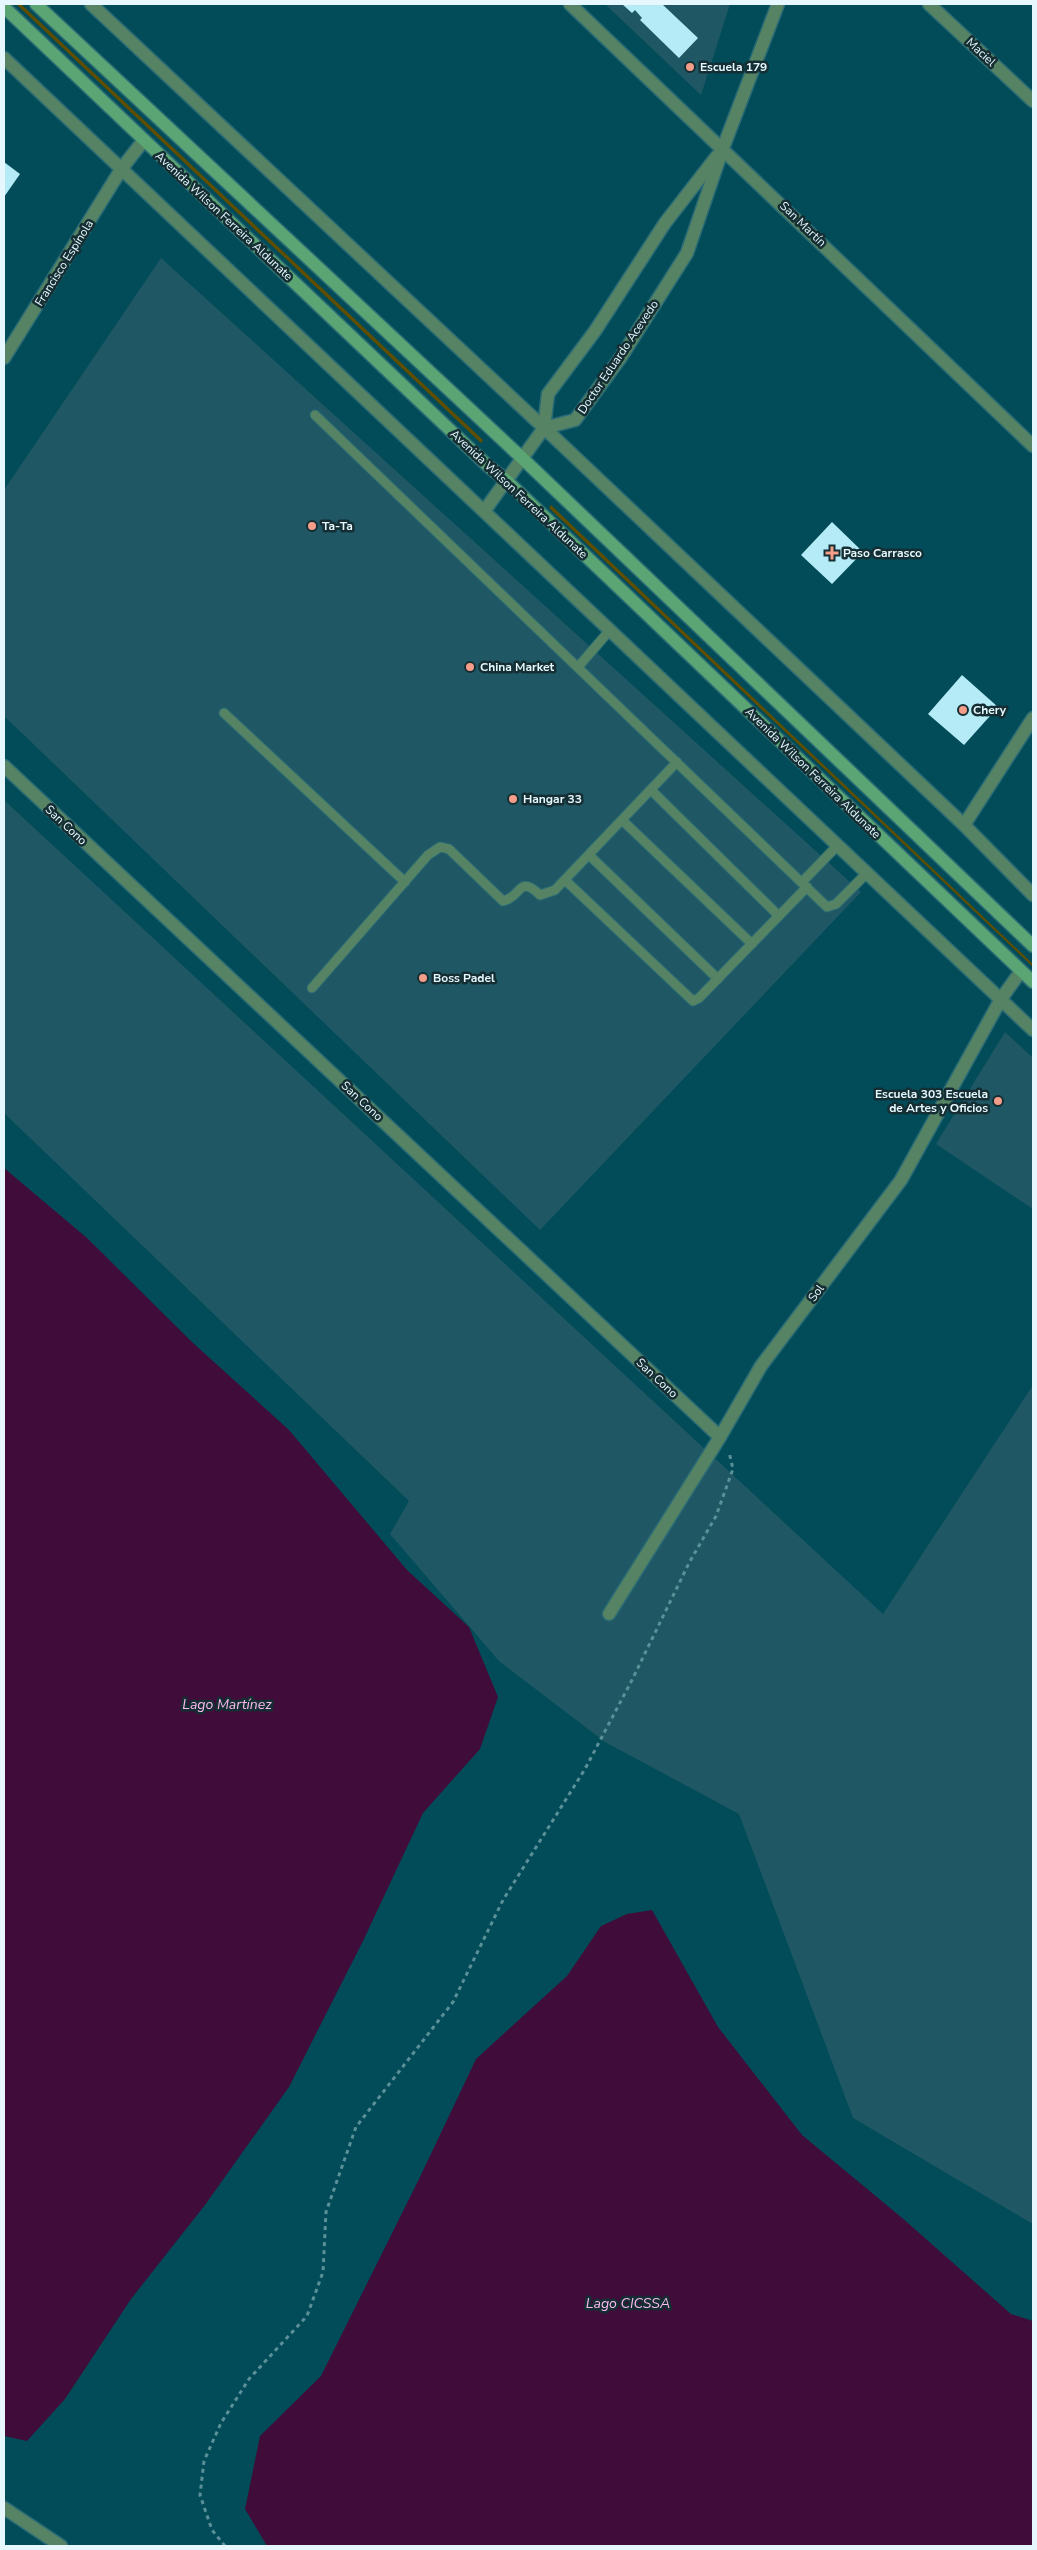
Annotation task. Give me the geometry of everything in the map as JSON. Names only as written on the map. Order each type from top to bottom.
[{"type":"main road","points":[[36,4],[522,458],[1033,946]]},
{"type":"main road","name":"Avenida Wilson Ferreira Aldunate","points":[[4,7],[488,466],[507,481],[1033,982]]},
{"type":"street","points":[[91,4],[964,825],[1033,895]]},
{"type":"street","name":"San Martín","points":[[570,4],[724,148],[1033,446]]},
{"type":"street","name":"Doctor Eduardo Acevedo","points":[[724,148],[665,223],[595,331],[548,394],[544,428],[575,420],[621,357],[687,253],[778,4]]},
{"type":"street","name":"Maciel","points":[[929,4],[1033,101]]},
{"type":"street","points":[[4,58],[373,408],[486,510],[610,630],[1033,1030]]},
{"type":"street","name":"Francisco Espínola","points":[[4,358],[107,196],[122,168],[144,140]]},
{"type":"street","points":[[486,510],[544,428]]},
{"type":"street","points":[[964,825],[1033,718]]},
{"type":"street","name":"San Cono","points":[[4,766],[720,1437]]},
{"type":"street","name":"Sol","points":[[608,1614],[720,1437],[761,1366],[901,1180],[1002,999],[1021,971]]},
{"type":"street","points":[[4,2508],[61,2546]]},
{"type":"lane","points":[[315,414],[827,906],[832,907],[867,873]]},
{"type":"lane","points":[[578,668],[610,630]]},
{"type":"lane","points":[[224,713],[405,882]]},
{"type":"lane","points":[[312,988],[428,855],[440,847],[449,849],[503,901],[525,886],[531,886],[540,894],[547,894],[555,890],[677,762]]},
{"type":"lane","points":[[651,790],[779,916]]},
{"type":"lane","points":[[622,820],[752,944]]},
{"type":"lane","points":[[564,880],[694,1001],[779,916],[838,845]]},
{"type":"lane","points":[[589,855],[718,979]]},
{"type":"path","points":[[224,2546],[212,2530],[200,2495],[204,2461],[220,2423],[250,2379],[307,2316],[323,2272],[326,2212],[356,2127],[452,2002],[503,1900],[585,1769],[632,1680],[689,1563],[716,1516],[733,1469],[728,1447],[720,1437]]},
{"type":"shaded area","points":[[16,4],[21,4],[483,440],[481,443]]},
{"type":"shaded area","name":"Escuela 179","points":[[605,4],[730,4],[701,95]]},
{"type":"shaded area","points":[[161,258],[861,892],[540,1230],[4,716],[4,490]]},
{"type":"shaded area","points":[[551,505],[1033,964],[1033,967],[549,508]]},
{"type":"shaded area","points":[[4,800],[883,1614],[1033,1385],[1033,2224],[853,2118],[739,1814],[605,1742],[499,1661],[390,1534],[409,1501],[4,1113]]},
{"type":"shaded area","name":"Escuela 303 Escuela de Artes y Oficios","points":[[1005,1032],[1033,1058],[1033,1209],[936,1144]]},
{"type":"water","name":"Lago Martínez","points":[[4,1168],[87,1238],[193,1343],[289,1430],[407,1570],[469,1627],[498,1697],[480,1749],[423,1813],[363,1941],[289,2087],[205,2205],[131,2299],[65,2399],[27,2441],[4,2436]]},
{"type":"water","name":"Lago CICSSA","points":[[652,1910],[718,2027],[802,2135],[901,2217],[1011,2314],[1033,2321],[1033,2546],[267,2546],[245,2509],[260,2436],[321,2376],[420,2177],[476,2059],[567,1976],[601,1926],[627,1914]]},
{"type":"building","points":[[622,4],[662,4],[698,38],[679,58],[640,20],[642,18],[635,10],[632,13]]},
{"type":"building","points":[[4,162],[20,174],[4,197]]},
{"type":"building","name":"Paso Carrasco","points":[[832,522],[863,552],[832,584],[801,555]]},
{"type":"building","name":"Chery","points":[[962,675],[998,707],[964,745],[928,714]]},
{"type":"place","name":"Escuela 179","points":[[690,67]]},
{"type":"place","name":"Ta-Ta","points":[[312,526]]},
{"type":"place","name":"Paso Carrasco","points":[[832,553]]},
{"type":"place","name":"China Market","points":[[470,667]]},
{"type":"place","name":"Chery","points":[[963,710]]},
{"type":"place","name":"Hangar 33","points":[[513,799]]},
{"type":"place","name":"Boss Padel","points":[[423,978]]},
{"type":"place","name":"Escuela 303 Escuela de Artes y Oficios","points":[[998,1101]]}]
